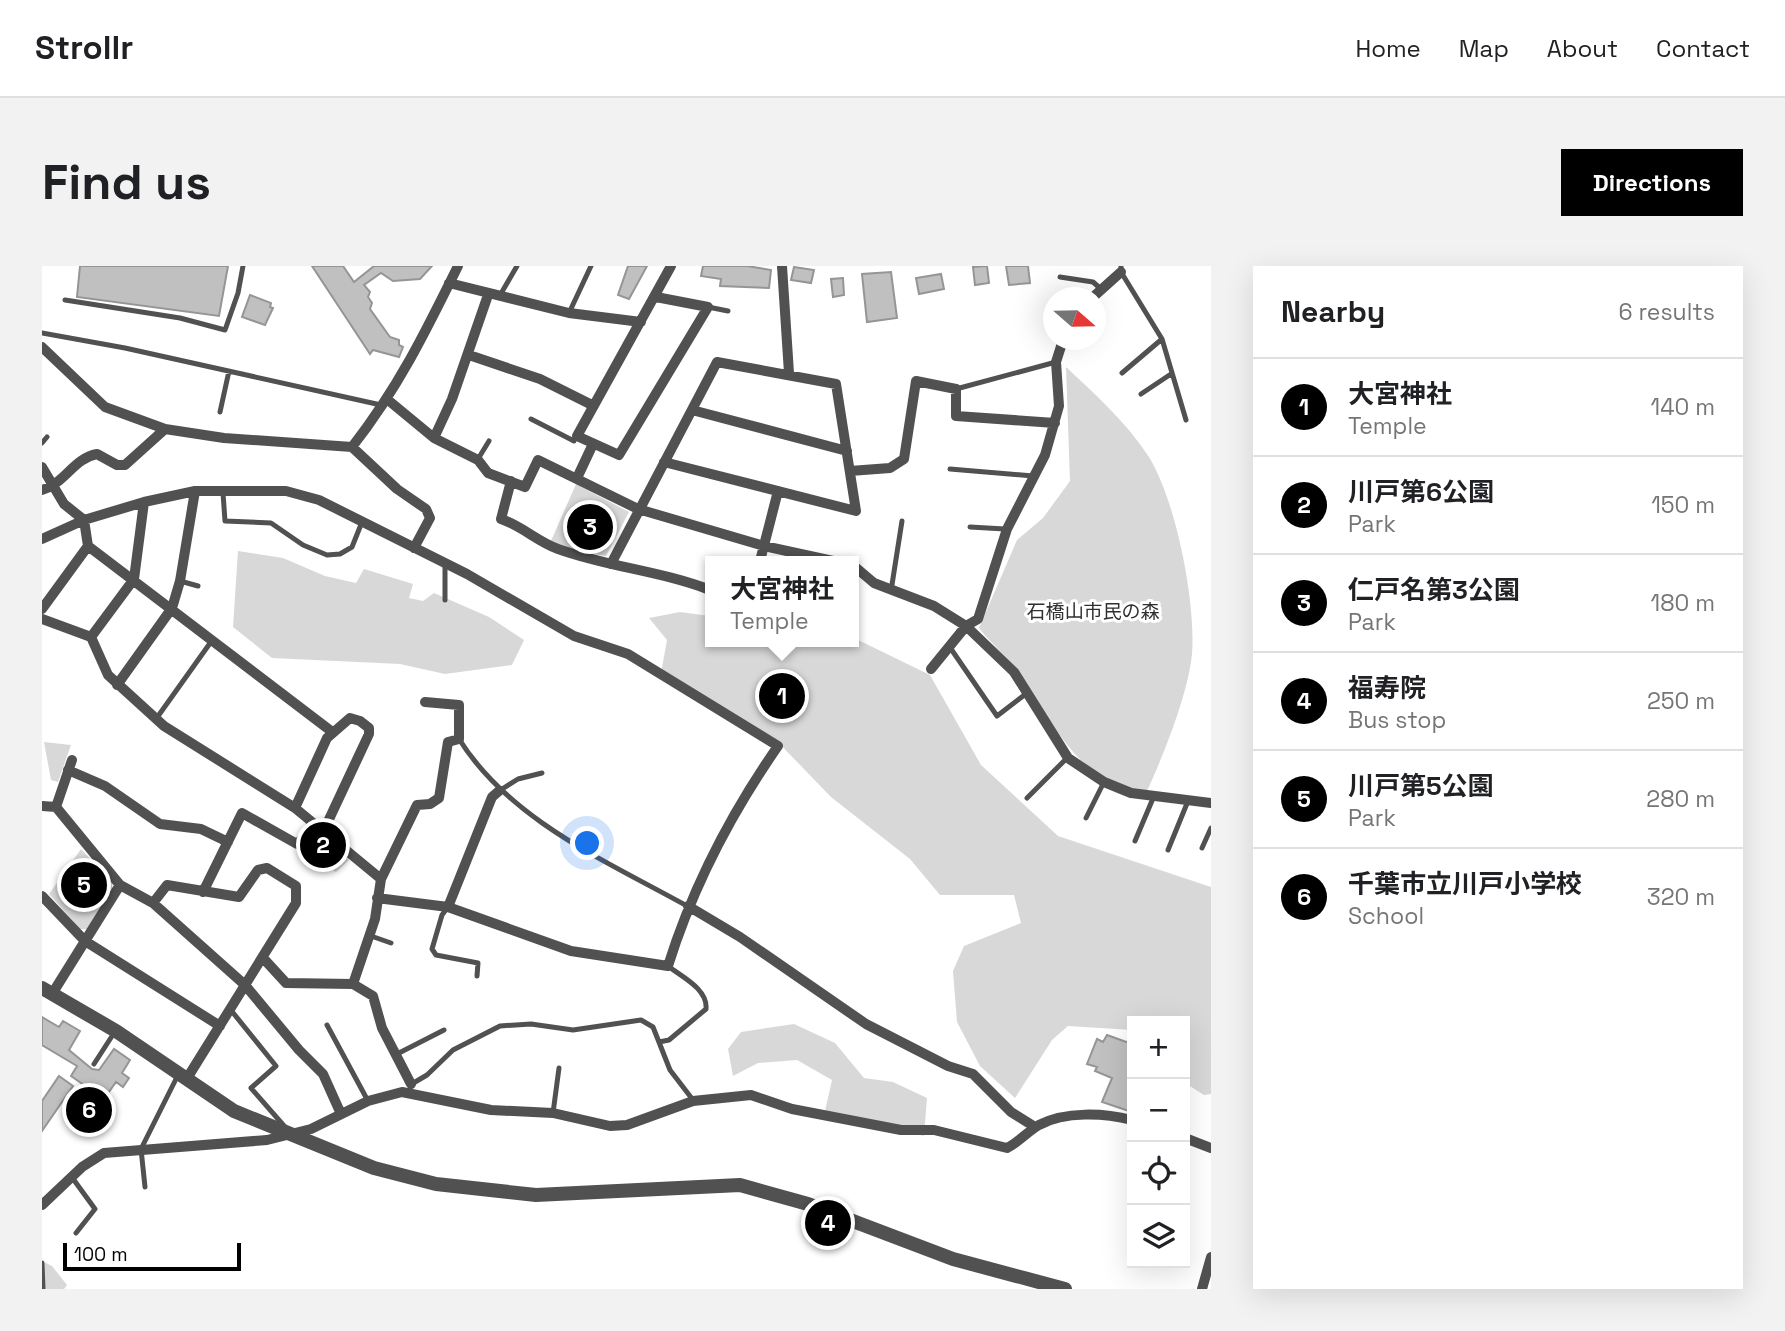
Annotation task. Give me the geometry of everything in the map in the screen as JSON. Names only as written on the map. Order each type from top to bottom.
[{"type":"street","points":[[352,447],[386,403],[457,266]]},
{"type":"street","points":[[656,297],[708,307],[619,455],[577,436],[671,266]]},
{"type":"street","points":[[782,266],[789,373]]},
{"type":"street","points":[[1103,287],[1121,269]]},
{"type":"street","points":[[449,283],[494,297],[569,313],[641,322]]},
{"type":"street","points":[[434,438],[494,297]]},
{"type":"street","points":[[42,346],[105,407],[165,429],[224,438],[352,447],[397,489],[426,509],[430,518],[414,548]]},
{"type":"street","points":[[931,669],[966,626],[978,619],[1007,529],[1045,456],[1059,406],[1056,362],[1060,350]]},
{"type":"street","points":[[468,355],[540,379],[592,405]]},
{"type":"street","points":[[611,564],[638,509],[717,362],[789,373],[836,384],[856,511],[664,462]]},
{"type":"street","points":[[850,471],[890,468],[904,459],[916,381],[956,389],[956,416],[1055,423]]},
{"type":"street","points":[[386,403],[434,438],[478,460],[488,473],[526,487],[538,460],[638,509],[764,546],[809,556]]},
{"type":"street","points":[[692,410],[847,451]]},
{"type":"street","points":[[48,488],[88,455],[97,454],[117,465],[125,464],[165,429]]},
{"type":"street","points":[[578,478],[593,444]]},
{"type":"street","points":[[42,467],[48,488],[84,520],[88,546],[42,609]]},
{"type":"street","points":[[511,481],[501,519],[556,548],[611,564],[674,577],[705,588]]},
{"type":"street","points":[[42,539],[84,520],[144,502],[195,491],[286,491],[319,500],[363,520],[574,636],[628,654],[778,746],[739,804],[688,906],[668,966],[571,951],[448,907],[377,898]]},
{"type":"street","points":[[117,685],[172,608],[180,582],[195,491]]},
{"type":"street","points":[[761,556],[778,491]]},
{"type":"street","points":[[91,637],[134,579],[144,502]]},
{"type":"street","points":[[88,546],[331,731]]},
{"type":"street","points":[[859,570],[874,583],[934,606],[966,626],[1014,672],[1068,758],[1104,782],[1130,793],[1211,803]]},
{"type":"street","points":[[42,619],[91,637],[108,675],[156,719],[295,808],[381,879]]},
{"type":"street","points":[[353,984],[370,936],[381,879],[417,805],[430,804],[439,798],[448,742],[459,739],[459,705],[425,702]]},
{"type":"street","points":[[203,892],[242,813],[297,844],[320,827],[369,734],[369,728],[350,718],[331,731],[295,808]]},
{"type":"street","points":[[56,807],[70,765],[160,824],[201,829],[228,842]]},
{"type":"street","points":[[448,907],[492,797],[499,791]]},
{"type":"street","points":[[42,806],[56,807],[120,886],[153,903],[245,985],[299,1050],[323,1074],[341,1114]]},
{"type":"street","points":[[153,903],[167,886],[239,897],[258,870],[267,868],[296,886],[296,903],[264,959],[220,1026],[182,1077]]},
{"type":"street","points":[[120,886],[85,941],[47,991],[116,1031],[234,1111],[405,1177],[500,1193],[581,1195],[721,1185],[760,1189],[808,1204],[932,1252],[1065,1289]]},
{"type":"street","points":[[42,896],[85,941],[220,1026]]},
{"type":"street","points":[[688,906],[740,937],[866,1024],[948,1066],[973,1074],[1011,1112],[1035,1127]]},
{"type":"street","points":[[264,959],[286,983],[353,984],[373,996],[382,1028],[397,1054],[407,1088]]},
{"type":"street","points":[[42,1205],[71,1175],[104,1153],[217,1146],[291,1135],[311,1129],[368,1101],[407,1088],[491,1110],[553,1113],[598,1124],[627,1125],[693,1101],[751,1095],[792,1109],[901,1130],[934,1130],[1007,1148],[1035,1127],[1056,1117],[1110,1116],[1127,1119]]},
{"type":"street","points":[[1190,1140],[1211,1148]]},
{"type":"street","points":[[1202,1289],[1211,1257]]},
{"type":"lane","points":[[65,300],[180,318],[225,330],[238,293],[243,266]]},
{"type":"lane","points":[[494,297],[517,266]]},
{"type":"lane","points":[[569,313],[591,266]]},
{"type":"lane","points":[[1121,269],[1162,339],[1186,420]]},
{"type":"lane","points":[[1060,277],[1093,282],[1099,287]]},
{"type":"lane","points":[[708,307],[728,311]]},
{"type":"lane","points":[[42,333],[386,403]]},
{"type":"lane","points":[[1122,373],[1162,339]]},
{"type":"lane","points":[[956,389],[1056,362]]},
{"type":"lane","points":[[220,412],[229,371]]},
{"type":"lane","points":[[1141,394],[1171,374]]},
{"type":"lane","points":[[531,419],[574,441],[577,436]]},
{"type":"lane","points":[[42,443],[47,437]]},
{"type":"lane","points":[[478,460],[489,441]]},
{"type":"lane","points":[[950,469],[1034,476]]},
{"type":"lane","points":[[223,493],[225,520],[271,523],[303,545],[327,555],[340,554],[352,547],[363,520]]},
{"type":"lane","points":[[891,591],[902,521]]},
{"type":"lane","points":[[970,527],[1007,529]]},
{"type":"lane","points":[[445,564],[445,600]]},
{"type":"lane","points":[[180,582],[198,586]]},
{"type":"lane","points":[[156,719],[213,639]]},
{"type":"lane","points":[[949,646],[997,716],[1027,693]]},
{"type":"lane","points":[[459,739],[477,767],[488,773],[499,791],[559,836],[688,906]]},
{"type":"lane","points":[[1027,798],[1068,758]]},
{"type":"lane","points":[[499,791],[518,779],[542,773]]},
{"type":"lane","points":[[1086,818],[1104,782]]},
{"type":"lane","points":[[1135,841],[1154,796]]},
{"type":"lane","points":[[1168,850],[1188,800]]},
{"type":"lane","points":[[1202,848],[1210,831]]},
{"type":"lane","points":[[448,907],[442,915],[432,949],[436,955],[478,963],[477,976]]},
{"type":"lane","points":[[370,936],[391,943]]},
{"type":"lane","points":[[659,1042],[669,1040],[706,1009],[700,990],[668,966]]},
{"type":"lane","points":[[230,1009],[276,1066],[251,1088],[291,1135]]},
{"type":"lane","points":[[407,1088],[427,1075],[453,1050],[474,1041],[484,1031],[500,1026],[531,1024],[573,1030],[641,1020],[653,1027],[670,1070],[693,1101]]},
{"type":"lane","points":[[484,1024],[484,1031]]},
{"type":"lane","points":[[327,1025],[368,1101]]},
{"type":"lane","points":[[397,1054],[444,1030]]},
{"type":"lane","points":[[94,1064],[116,1031]]},
{"type":"lane","points":[[553,1113],[559,1068]]},
{"type":"lane","points":[[145,1187],[141,1149],[182,1077]]},
{"type":"lane","points":[[71,1175],[95,1209],[76,1233]]},
{"type":"lane","points":[[42,1263],[43,1289]]},
{"type":"green space","name":"石橋山市民の森","points":[[1066,367],[1121,421],[1149,457],[1168,499],[1182,552],[1191,607],[1190,670],[1168,742],[1147,791],[1123,787],[1103,777],[1085,763],[1054,727],[1015,668],[979,628],[1017,540],[1043,518],[1070,481]]},
{"type":"green space","points":[[576,484],[629,512],[606,556],[560,547],[551,541]]},
{"type":"green space","points":[[238,551],[283,558],[325,576],[356,583],[364,569],[413,584],[409,598],[423,601],[434,593],[489,617],[524,640],[512,665],[445,674],[400,664],[272,658],[233,627]]},
{"type":"green space","points":[[680,612],[705,615],[705,647],[859,647],[859,640],[930,675],[981,765],[1058,836],[1211,887],[1211,1094],[1204,1095],[1190,1086],[1190,1016],[1127,1016],[1127,1030],[1068,1026],[1052,1040],[1015,1098],[980,1066],[957,1022],[953,971],[964,946],[1021,923],[1014,895],[940,895],[910,859],[831,797],[773,737],[661,673],[667,640],[649,618]]},
{"type":"green space","points":[[44,742],[71,745],[58,782],[51,780]]},
{"type":"green space","points":[[320,833],[349,860],[336,872],[308,857]]},
{"type":"green space","points":[[81,849],[112,882],[112,889],[87,929],[80,929],[49,894]]},
{"type":"green space","points":[[794,1024],[835,1043],[864,1078],[893,1082],[927,1098],[924,1136],[825,1111],[832,1080],[797,1060],[758,1063],[733,1076],[728,1049],[741,1032]]},
{"type":"green space","points":[[42,1261],[52,1266],[67,1285],[64,1289],[42,1289]]},
{"type":"building","points":[[80,266],[228,266],[219,316],[77,297]]},
{"type":"building","points":[[312,266],[343,266],[354,282],[374,266],[432,266],[420,279],[393,281],[381,273],[364,285],[370,292],[370,309],[390,337],[399,340],[399,345],[403,347],[399,357],[373,350],[370,354]]},
{"type":"building","points":[[628,266],[647,266],[629,299],[618,295]]},
{"type":"building","points":[[703,266],[747,266],[771,270],[769,288],[720,286],[721,279],[701,276]]},
{"type":"building","points":[[987,266],[989,283],[975,285],[973,267]]},
{"type":"building","points":[[1006,266],[1028,266],[1030,283],[1009,285]]},
{"type":"building","points":[[794,267],[814,270],[811,283],[791,280]]},
{"type":"building","points":[[891,272],[897,318],[867,322],[862,274]]},
{"type":"building","points":[[941,274],[944,289],[919,294],[916,278]]},
{"type":"building","points":[[843,278],[844,295],[833,297],[831,279]]},
{"type":"building","points":[[250,295],[271,303],[270,307],[273,308],[265,325],[242,317]]},
{"type":"building","points":[[776,686],[789,688],[787,704],[773,702]]},
{"type":"building","points":[[42,1017],[59,1027],[63,1021],[80,1031],[69,1050],[92,1069],[99,1070],[114,1049],[130,1060],[122,1073],[129,1078],[123,1087],[116,1082],[104,1099],[71,1076],[77,1066],[42,1045]]},
{"type":"building","points":[[1107,1035],[1127,1042],[1127,1110],[1102,1102],[1112,1078],[1095,1071],[1097,1067],[1087,1064],[1097,1039],[1103,1042]]},
{"type":"building","points":[[59,1076],[73,1086],[42,1131],[42,1101]]},
{"type":"place","name":"仁戸名第3公園","points":[[590,527]]},
{"type":"place","name":"大宮神社","points":[[782,696]]},
{"type":"place","name":"川戸第6公園","points":[[323,845]]},
{"type":"place","name":"川戸第5公園","points":[[84,885]]},
{"type":"place","name":"千葉市立川戸小学校","points":[[89,1110]]},
{"type":"place","name":"福寿院","points":[[828,1223]]}]
